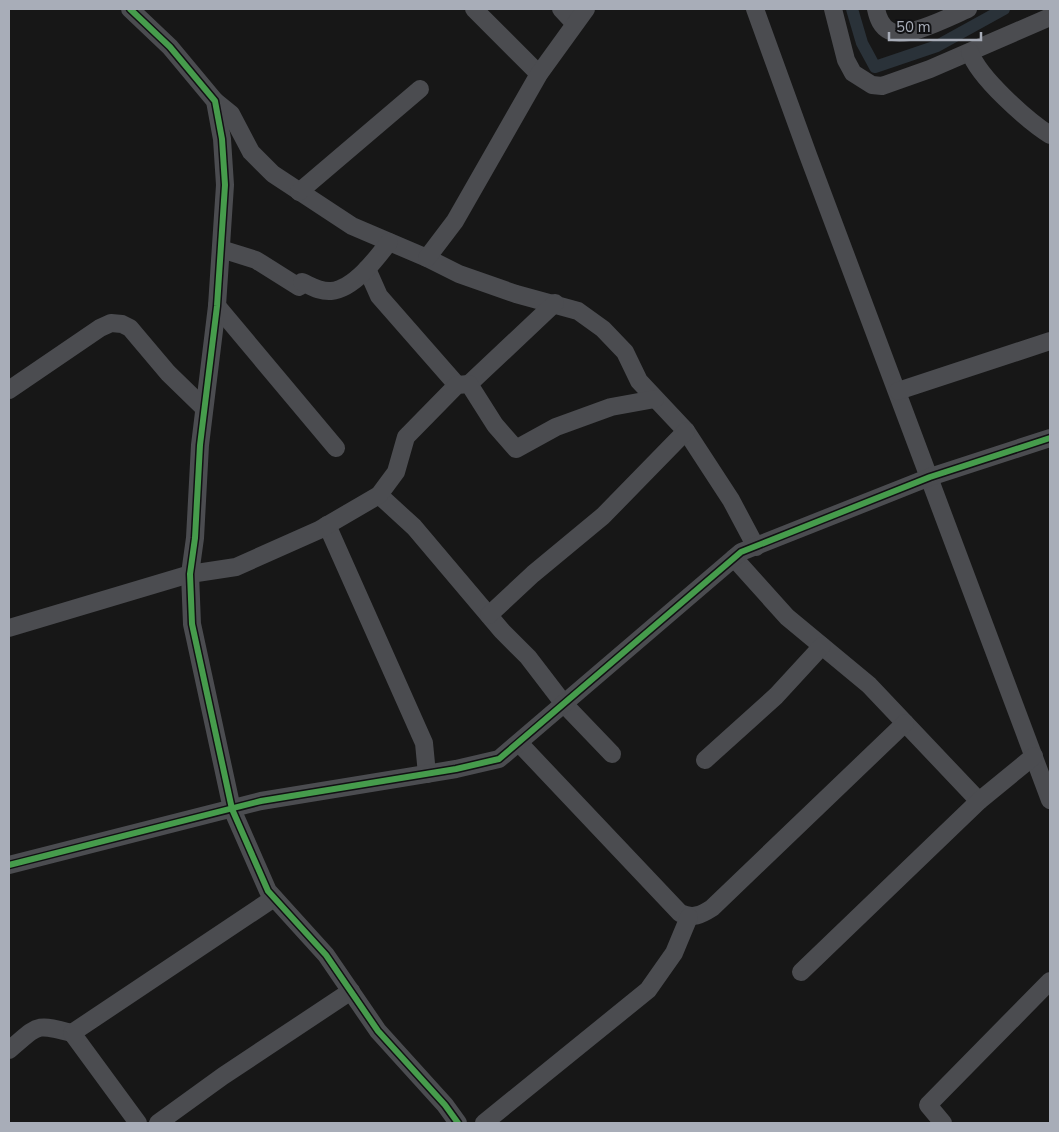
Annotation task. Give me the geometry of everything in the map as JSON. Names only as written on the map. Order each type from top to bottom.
[{"type":"street","points":[[130,9],[170,47],[215,100],[232,114],[251,152],[273,174],[299,192],[352,226],[468,278],[516,294],[555,303],[578,311],[603,329],[625,352],[639,381],[686,431],[731,500],[756,546]]},
{"type":"street","points":[[474,9],[539,74]]},
{"type":"street","points":[[561,9],[574,23]]},
{"type":"street","points":[[427,258],[455,221],[539,74],[574,23],[586,9]]},
{"type":"street","points":[[756,9],[808,155],[1050,800]]},
{"type":"street","points":[[833,9],[846,60],[857,76],[872,85],[889,85],[973,60],[1050,17]]},
{"type":"street","points":[[876,9],[882,25],[889,31],[898,34],[910,32],[968,9]]},
{"type":"street","points":[[973,60],[1035,126],[1048,131]]},
{"type":"street","points":[[299,192],[420,89]]},
{"type":"street","points":[[215,100],[222,139],[225,185],[217,306],[200,445],[195,538],[190,574],[192,624],[232,809],[268,891],[326,955],[378,1031],[445,1104],[458,1123]]},
{"type":"street","points":[[221,249],[256,260],[300,285],[318,290],[332,291],[350,283],[367,269],[389,242]]},
{"type":"street","points":[[367,269],[379,296],[463,384],[516,449],[556,427],[611,406],[654,399]]},
{"type":"street","points":[[9,628],[190,574],[236,567],[327,525],[379,495],[396,472],[406,437],[555,303]]},
{"type":"street","points":[[217,306],[336,448]]},
{"type":"street","points":[[9,390],[80,340],[111,323],[122,324],[130,328],[168,373],[204,408]]},
{"type":"street","points":[[898,391],[1050,341]]},
{"type":"street","points":[[489,615],[532,574],[603,516],[686,431]]},
{"type":"street","points":[[9,865],[261,801],[427,774],[499,760],[520,744],[741,552],[930,477],[1050,438]]},
{"type":"street","points":[[379,495],[414,527],[489,615],[528,657],[564,704],[612,754]]},
{"type":"street","points":[[327,525],[424,743],[427,774]]},
{"type":"street","points":[[734,558],[787,618],[869,685],[979,800]]},
{"type":"street","points":[[705,760],[776,696],[822,646]]},
{"type":"street","points":[[520,744],[680,913],[689,917],[700,915],[712,908],[905,723]]},
{"type":"street","points":[[801,972],[979,800],[1034,756]]},
{"type":"street","points":[[72,1033],[274,898]]},
{"type":"street","points":[[484,1123],[648,990],[674,953],[689,917]]},
{"type":"street","points":[[943,1123],[928,1105],[1050,982]]},
{"type":"street","points":[[158,1123],[223,1076],[350,991]]},
{"type":"street","points":[[9,1050],[34,1029],[43,1026],[72,1033],[138,1123]]},
{"type":"waterway","points":[[852,9],[862,43],[875,67],[937,46],[1004,9]]},
{"type":"cycle path","points":[[130,9],[170,47],[215,101],[222,139],[225,185],[217,306],[200,445],[195,538],[190,574],[192,624],[232,809],[268,891],[326,955],[378,1031],[445,1105],[458,1123]]},
{"type":"cycle path","points":[[9,865],[261,801],[456,769],[499,759],[741,552],[930,477],[1050,438]]}]
